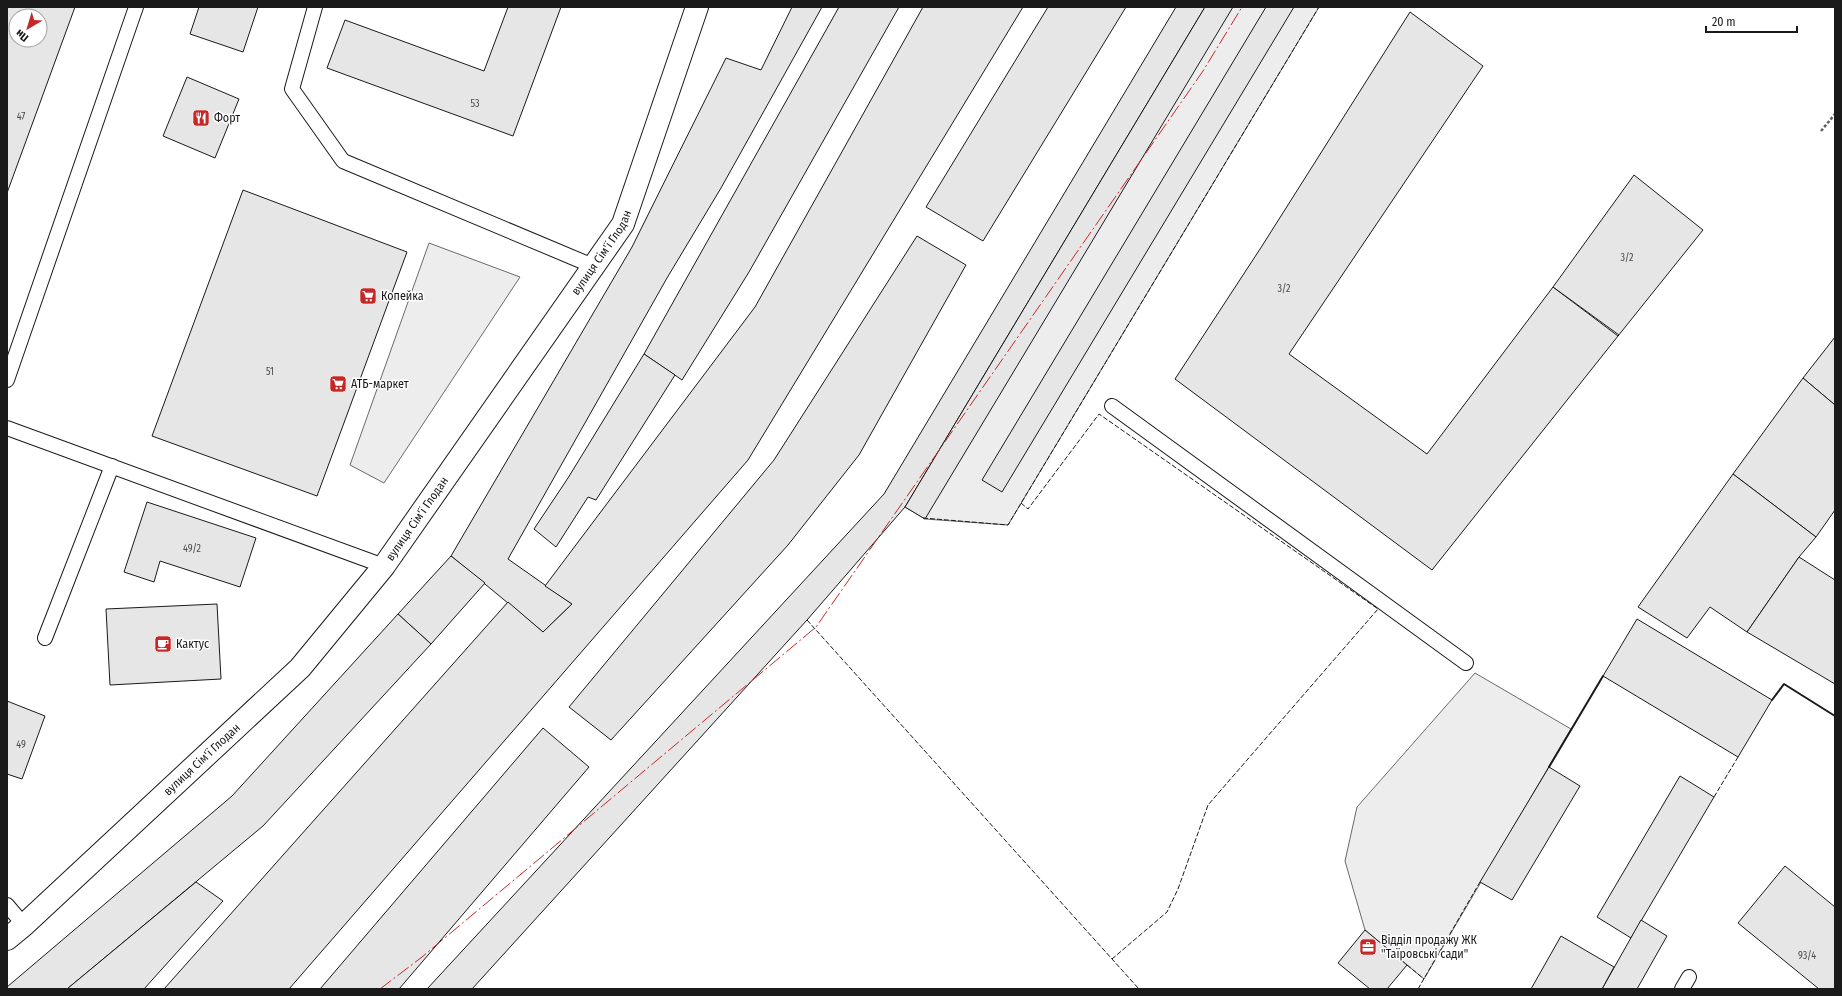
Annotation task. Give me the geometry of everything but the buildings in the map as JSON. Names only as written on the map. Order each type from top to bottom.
[{"type":"street","name":"вулиця Сім'ї Глодан","points":[[7,940],[24,926],[300,668],[384,566],[623,224],[697,7]]},
{"type":"lane","points":[[7,380],[136,7]]},
{"type":"lane","points":[[315,7],[292,89],[343,161],[593,266]]},
{"type":"lane","points":[[1112,406],[1466,663]]},
{"type":"lane","points":[[7,428],[384,566]]},
{"type":"lane","points":[[45,638],[112,466]]},
{"type":"lane","points":[[7,905],[24,926]]},
{"type":"lane","points":[[1682,989],[1689,977]]},
{"type":"path","points":[[1821,130],[1835,114]]},
{"type":"shaded area","points":[[1205,7],[1319,7],[1008,525],[925,519],[905,507]]},
{"type":"shaded area","points":[[429,243],[520,277],[384,483],[350,465]]},
{"type":"shaded area","points":[[1475,673],[1571,729],[1424,979],[1365,930],[1345,861],[1357,807]]},
{"type":"fence","points":[[923,518],[1008,525],[1319,7]]},
{"type":"fence","points":[[1021,503],[1028,509],[1099,414],[1378,609],[1208,805],[1178,889],[1167,912],[1112,959]]},
{"type":"fence","points":[[807,620],[1139,989]]},
{"type":"fence","points":[[1714,797],[1738,757]]},
{"type":"fence","points":[[1418,989],[1480,882]]},
{"type":"fence","points":[[1407,965],[1424,979]]},
{"type":"wall","points":[[1549,767],[1603,676]]},
{"type":"wall","points":[[1772,700],[1784,684],[1835,716]]},
{"type":"power","points":[[380,989],[422,957],[816,627],[1203,71],[1242,7]]},
{"type":"place","name":"Форт","points":[[201,118]]},
{"type":"place","name":"Копейка","points":[[368,296]]},
{"type":"place","name":"АТБ-маркет","points":[[338,384]]},
{"type":"place","name":"Кактус","points":[[163,644]]},
{"type":"place","name":"Відділ продажу ЖК \"Таїровські сади\"","points":[[1368,947]]}]
